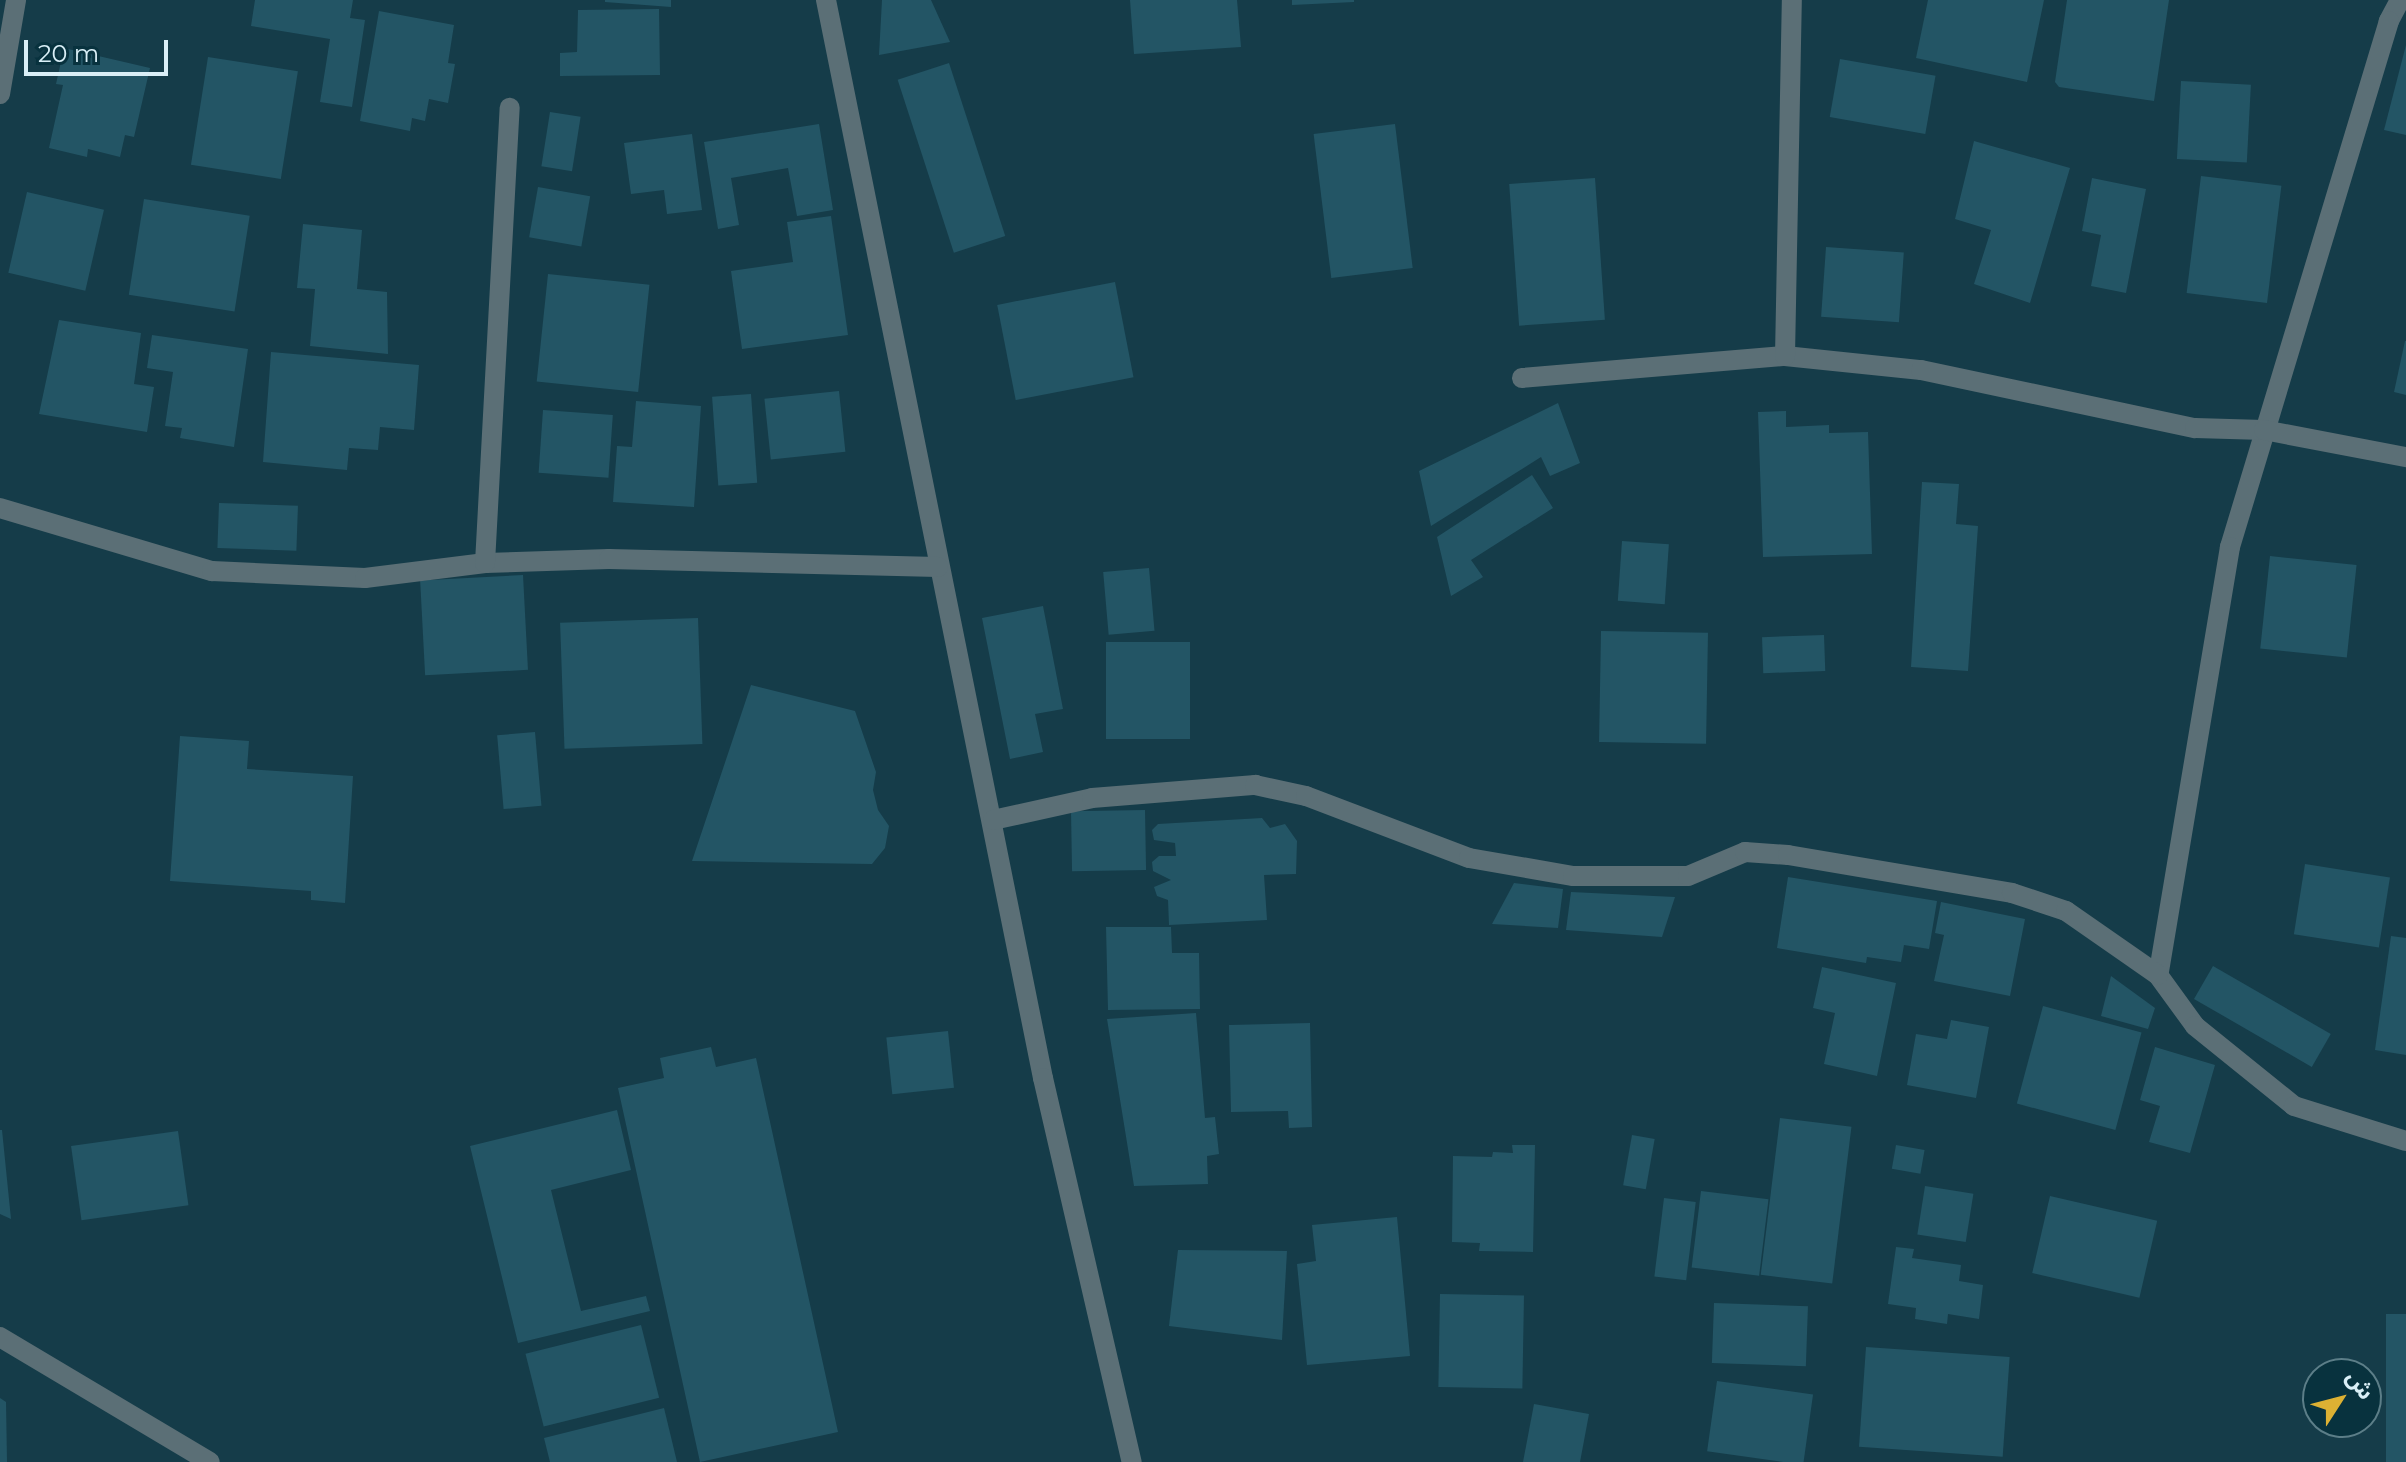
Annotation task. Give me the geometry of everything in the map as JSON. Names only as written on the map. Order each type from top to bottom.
[{"type":"street","points":[[0,94],[16,0]]},
{"type":"street","points":[[826,0],[1043,1078],[1132,1462]]},
{"type":"street","points":[[1785,356],[1792,0]]},
{"type":"street","points":[[2158,975],[2230,547],[2389,21],[2400,0]]},
{"type":"street","points":[[485,563],[510,108]]},
{"type":"street","points":[[1522,378],[1785,356],[1921,370],[2195,428],[2264,430],[2406,457]]},
{"type":"street","points":[[0,508],[212,571],[365,578],[485,563],[609,559],[938,567]]},
{"type":"street","points":[[993,820],[1092,798],[1255,785],[1306,796],[1469,858],[1573,876],[1688,876],[1745,852],[1788,855],[2012,893],[2066,911],[2158,975],[2195,1026],[2294,1106],[2406,1141]]},
{"type":"street","points":[[0,1337],[210,1462]]},
{"type":"building","points":[[255,0],[353,0],[350,18],[365,20],[352,107],[320,102],[330,39],[251,26]]},
{"type":"building","points":[[671,0],[671,7],[605,2]]},
{"type":"building","points":[[882,0],[931,0],[950,42],[879,55]]},
{"type":"building","points":[[1130,0],[1237,0],[1241,47],[1134,54]]},
{"type":"building","points":[[1292,0],[1354,0],[1354,2],[1292,5]]},
{"type":"building","points":[[1928,0],[2044,0],[2027,82],[1916,58]]},
{"type":"building","points":[[2067,0],[2169,0],[2154,101],[2059,87],[2055,82]]},
{"type":"building","points":[[659,9],[660,75],[560,76],[560,53],[577,52],[578,10]]},
{"type":"building","points":[[379,11],[454,25],[448,63],[455,64],[448,103],[429,99],[425,121],[412,118],[410,131],[360,121]]},
{"type":"building","points":[[2406,45],[2406,135],[2384,130]]},
{"type":"building","points":[[64,48],[150,68],[134,137],[125,135],[120,157],[88,149],[87,157],[49,148],[63,85],[56,84]]},
{"type":"building","points":[[208,57],[298,71],[281,179],[191,165]]},
{"type":"building","points":[[1840,59],[1936,76],[1925,134],[1830,117]]},
{"type":"building","points":[[949,63],[1005,236],[954,253],[898,80]]},
{"type":"building","points":[[2181,81],[2251,85],[2247,163],[2177,159]]},
{"type":"building","points":[[550,112],[581,117],[572,171],[541,166]]},
{"type":"building","points":[[819,124],[833,210],[797,216],[788,168],[731,178],[739,225],[718,229],[704,142]]},
{"type":"building","points":[[1395,124],[1413,268],[1331,278],[1314,134]]},
{"type":"building","points":[[692,134],[702,210],[667,214],[664,190],[631,194],[624,143]]},
{"type":"building","points":[[1974,141],[2070,168],[2030,303],[1974,284],[1991,230],[1955,219]]},
{"type":"building","points":[[2201,176],[2281,186],[2267,303],[2187,293]]},
{"type":"building","points":[[1595,178],[1605,320],[1519,326],[1509,184]]},
{"type":"building","points":[[2092,178],[2146,189],[2126,293],[2091,286],[2101,235],[2082,231]]},
{"type":"building","points":[[538,187],[590,196],[581,246],[529,237]]},
{"type":"building","points":[[27,192],[104,210],[85,291],[8,273]]},
{"type":"building","points":[[144,199],[250,216],[235,312],[129,295]]},
{"type":"building","points":[[831,216],[848,335],[742,349],[731,271],[793,262],[787,222]]},
{"type":"building","points":[[303,224],[362,230],[357,289],[387,292],[388,354],[310,346],[315,289],[297,288]]},
{"type":"building","points":[[1826,247],[1904,252],[1899,322],[1821,317]]},
{"type":"building","points":[[548,274],[649,285],[638,392],[537,381]]},
{"type":"building","points":[[1115,282],[1134,377],[1016,400],[997,305]]},
{"type":"building","points":[[59,320],[141,333],[134,384],[154,387],[147,432],[39,414]]},
{"type":"building","points":[[152,335],[248,349],[234,447],[180,438],[182,428],[165,426],[173,372],[147,368]]},
{"type":"building","points":[[2406,341],[2406,395],[2394,392]]},
{"type":"building","points":[[271,352],[419,365],[414,430],[380,427],[378,450],[349,448],[347,470],[263,462]]},
{"type":"building","points":[[839,391],[845,452],[771,460],[764,399]]},
{"type":"building","points":[[751,394],[757,483],[718,486],[712,397]]},
{"type":"building","points":[[636,401],[701,406],[694,507],[613,502],[617,446],[632,447]]},
{"type":"building","points":[[1558,403],[1580,463],[1550,476],[1541,457],[1431,526],[1419,471]]},
{"type":"building","points":[[543,410],[613,415],[608,478],[539,473]]},
{"type":"building","points":[[1786,411],[1786,427],[1829,425],[1829,433],[1868,432],[1872,554],[1763,557],[1758,412]]},
{"type":"building","points":[[1532,475],[1553,508],[1471,560],[1483,577],[1451,596],[1437,537]]},
{"type":"building","points":[[1922,482],[1959,484],[1956,524],[1978,526],[1968,671],[1911,667]]},
{"type":"building","points":[[219,503],[298,506],[296,551],[217,548]]},
{"type":"building","points":[[1622,541],[1669,544],[1665,604],[1618,601]]},
{"type":"building","points":[[2270,556],[2357,565],[2347,658],[2260,648]]},
{"type":"building","points":[[1149,568],[1154,631],[1109,635],[1103,572]]},
{"type":"building","points":[[523,575],[528,670],[425,675],[420,580]]},
{"type":"building","points":[[1043,606],[1063,709],[1035,714],[1043,752],[1010,759],[982,618]]},
{"type":"building","points":[[698,618],[702,744],[564,749],[560,623]]},
{"type":"building","points":[[1601,631],[1708,633],[1706,744],[1599,742]]},
{"type":"building","points":[[1824,635],[1825,671],[1763,673],[1762,637]]},
{"type":"building","points":[[1106,642],[1190,642],[1190,739],[1106,739]]},
{"type":"building","points":[[751,685],[855,711],[876,772],[873,790],[878,810],[889,826],[885,848],[872,864],[692,861]]},
{"type":"building","points":[[535,732],[541,806],[504,809],[497,735]]},
{"type":"building","points":[[180,736],[249,741],[247,769],[353,776],[345,903],[311,900],[311,891],[170,881]]},
{"type":"building","points":[[1145,810],[1146,870],[1072,871],[1071,811]]},
{"type":"building","points":[[1262,818],[1270,828],[1285,824],[1297,841],[1296,874],[1264,875],[1267,920],[1169,925],[1168,900],[1157,896],[1154,887],[1171,880],[1153,871],[1152,862],[1159,856],[1176,856],[1175,843],[1154,840],[1152,830],[1158,824]]},
{"type":"building","points":[[2305,864],[2390,877],[2379,948],[2294,934]]},
{"type":"building","points":[[1788,877],[1937,901],[1929,949],[1904,945],[1901,962],[1867,957],[1866,963],[1777,948]]},
{"type":"building","points":[[1514,883],[1563,889],[1558,928],[1492,924]]},
{"type":"building","points":[[1571,892],[1675,897],[1662,937],[1566,930]]},
{"type":"building","points":[[1941,902],[2025,919],[2010,996],[1934,981],[1944,935],[1935,933]]},
{"type":"building","points":[[1106,927],[1171,927],[1172,953],[1199,953],[1200,1009],[1108,1010]]},
{"type":"building","points":[[2391,936],[2406,938],[2406,1055],[2375,1050]]},
{"type":"building","points":[[2213,966],[2331,1034],[2312,1067],[2194,999]]},
{"type":"building","points":[[1822,967],[1896,983],[1877,1076],[1824,1064],[1835,1013],[1813,1008]]},
{"type":"building","points":[[2111,976],[2155,1008],[2148,1029],[2101,1016]]},
{"type":"building","points":[[2043,1006],[2142,1032],[2115,1130],[2017,1104]]},
{"type":"building","points":[[1196,1013],[1205,1118],[1215,1117],[1219,1154],[1207,1156],[1208,1184],[1134,1186],[1107,1019]]},
{"type":"building","points":[[1951,1020],[1989,1027],[1976,1098],[1907,1085],[1916,1034],[1947,1039]]},
{"type":"building","points":[[1310,1023],[1312,1127],[1289,1128],[1288,1111],[1231,1112],[1229,1025]]},
{"type":"building","points":[[948,1031],[954,1088],[892,1094],[886,1037]]},
{"type":"building","points":[[711,1047],[716,1067],[756,1058],[838,1432],[700,1462],[618,1088],[664,1078],[660,1058]]},
{"type":"building","points":[[2155,1047],[2215,1065],[2190,1153],[2149,1142],[2160,1106],[2140,1100]]},
{"type":"building","points":[[617,1110],[631,1170],[551,1190],[581,1311],[646,1296],[650,1311],[518,1343],[470,1146]]},
{"type":"building","points":[[1780,1118],[1851,1127],[1832,1284],[1761,1275]]},
{"type":"building","points":[[2,1130],[11,1219],[0,1214]]},
{"type":"building","points":[[178,1131],[188,1205],[81,1220],[71,1146]]},
{"type":"building","points":[[1632,1135],[1655,1139],[1646,1189],[1623,1185]]},
{"type":"building","points":[[1512,1145],[1535,1145],[1533,1252],[1479,1251],[1480,1243],[1452,1242],[1453,1156],[1492,1157],[1493,1152],[1513,1153]]},
{"type":"building","points":[[1896,1145],[1925,1150],[1920,1174],[1892,1169]]},
{"type":"building","points":[[1925,1186],[1973,1194],[1966,1242],[1917,1234]]},
{"type":"building","points":[[1701,1191],[1768,1199],[1759,1276],[1692,1267]]},
{"type":"building","points":[[2050,1196],[2157,1221],[2139,1298],[2032,1273]]},
{"type":"building","points":[[1664,1198],[1696,1202],[1686,1280],[1654,1276]]},
{"type":"building","points":[[1397,1217],[1410,1356],[1307,1365],[1297,1264],[1316,1261],[1312,1225]]},
{"type":"building","points":[[1896,1247],[1914,1249],[1912,1258],[1961,1265],[1959,1281],[1983,1285],[1979,1319],[1948,1314],[1947,1324],[1915,1319],[1916,1308],[1888,1304]]},
{"type":"building","points":[[1178,1250],[1287,1251],[1282,1340],[1169,1326]]},
{"type":"building","points":[[1440,1294],[1524,1295],[1522,1388],[1438,1387]]},
{"type":"building","points":[[1714,1303],[1808,1306],[1806,1366],[1712,1363]]},
{"type":"building","points":[[2386,1314],[2406,1314],[2406,1462],[2386,1462]]},
{"type":"building","points":[[641,1325],[659,1398],[544,1427],[526,1354]]},
{"type":"building","points":[[1866,1347],[2010,1357],[2003,1457],[1859,1447]]},
{"type":"building","points":[[1717,1381],[1813,1394],[1804,1462],[1707,1451]]},
{"type":"building","points":[[0,1398],[6,1402],[7,1462],[0,1462]]},
{"type":"building","points":[[1534,1404],[1589,1414],[1580,1462],[1523,1462]]},
{"type":"building","points":[[664,1408],[677,1462],[550,1462],[544,1438]]}]
